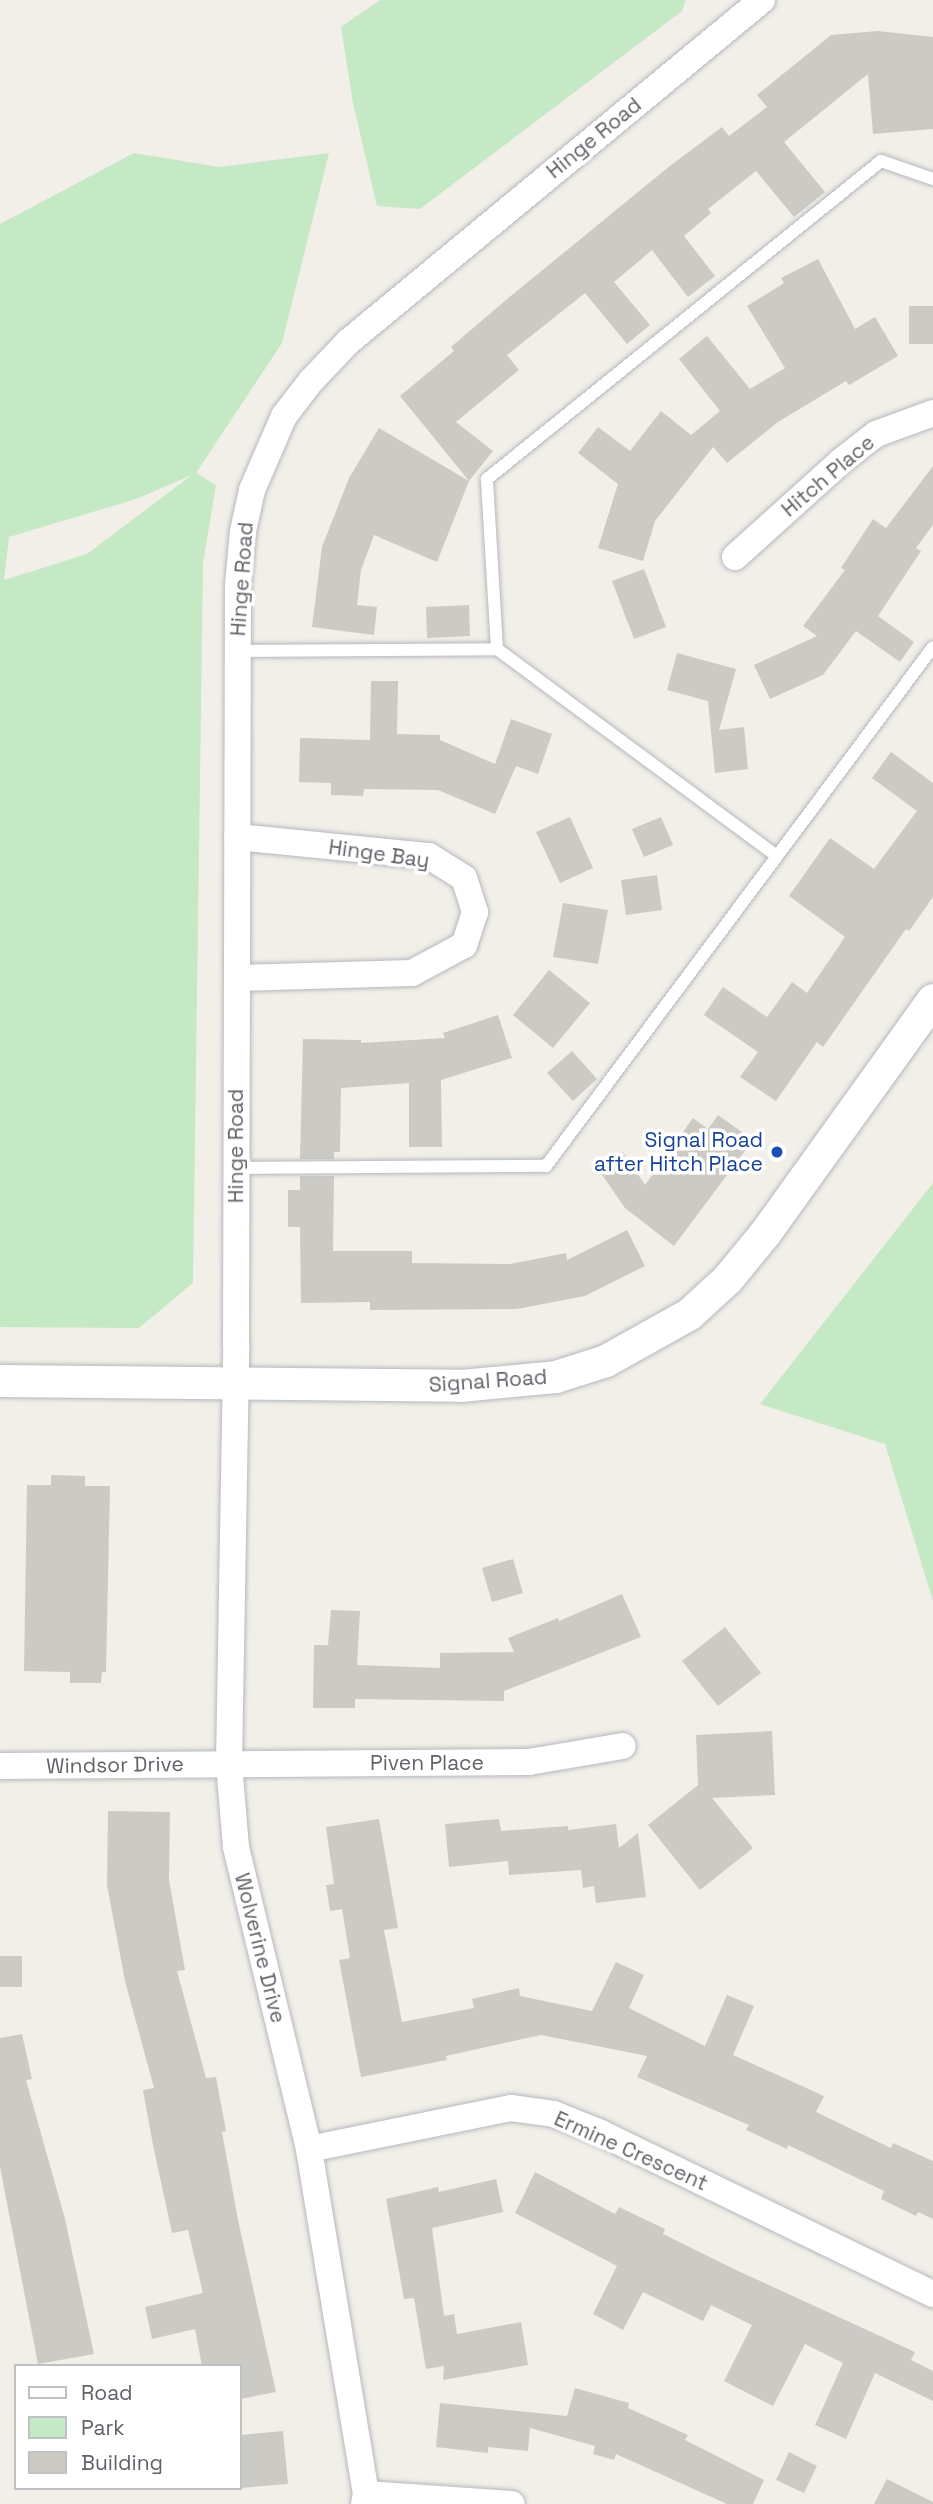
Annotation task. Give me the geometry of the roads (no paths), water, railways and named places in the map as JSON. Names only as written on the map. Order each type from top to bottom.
[{"type":"street","name":"Hinge Road","points":[[234,1384],[238,585],[243,531],[252,490],[284,416],[311,381],[374,318],[762,0]]},
{"type":"street","name":"Hitch Place","points":[[735,557],[840,462],[876,434],[933,413]]},
{"type":"street","name":"Hinge Bay","points":[[237,837],[429,856],[464,878],[475,912],[464,945],[412,973],[237,978]]},
{"type":"street","name":"Signal Road","points":[[0,1381],[409,1387],[508,1384],[556,1377],[606,1361],[691,1314],[735,1270],[933,1000]]},
{"type":"street","name":"Wolverine Drive","points":[[234,1384],[229,1764],[236,1847],[309,2149],[365,2499]]},
{"type":"street","name":"Piven Place","points":[[229,1764],[529,1762],[623,1746]]},
{"type":"street","name":"Windsor Drive","points":[[0,1766],[229,1764]]},
{"type":"street","name":"Ermine Crescent","points":[[309,2149],[511,2108],[554,2114],[601,2133],[933,2294]]},
{"type":"street","points":[[365,2499],[512,2504]]},
{"type":"lane","points":[[497,649],[487,479],[881,161],[933,179]]},
{"type":"lane","points":[[236,1168],[546,1166],[933,647]]},
{"type":"lane","points":[[237,651],[497,649],[777,856]]},
{"type":"place","name":"Signal Road after Hitch Place","points":[[777,1152]]}]
